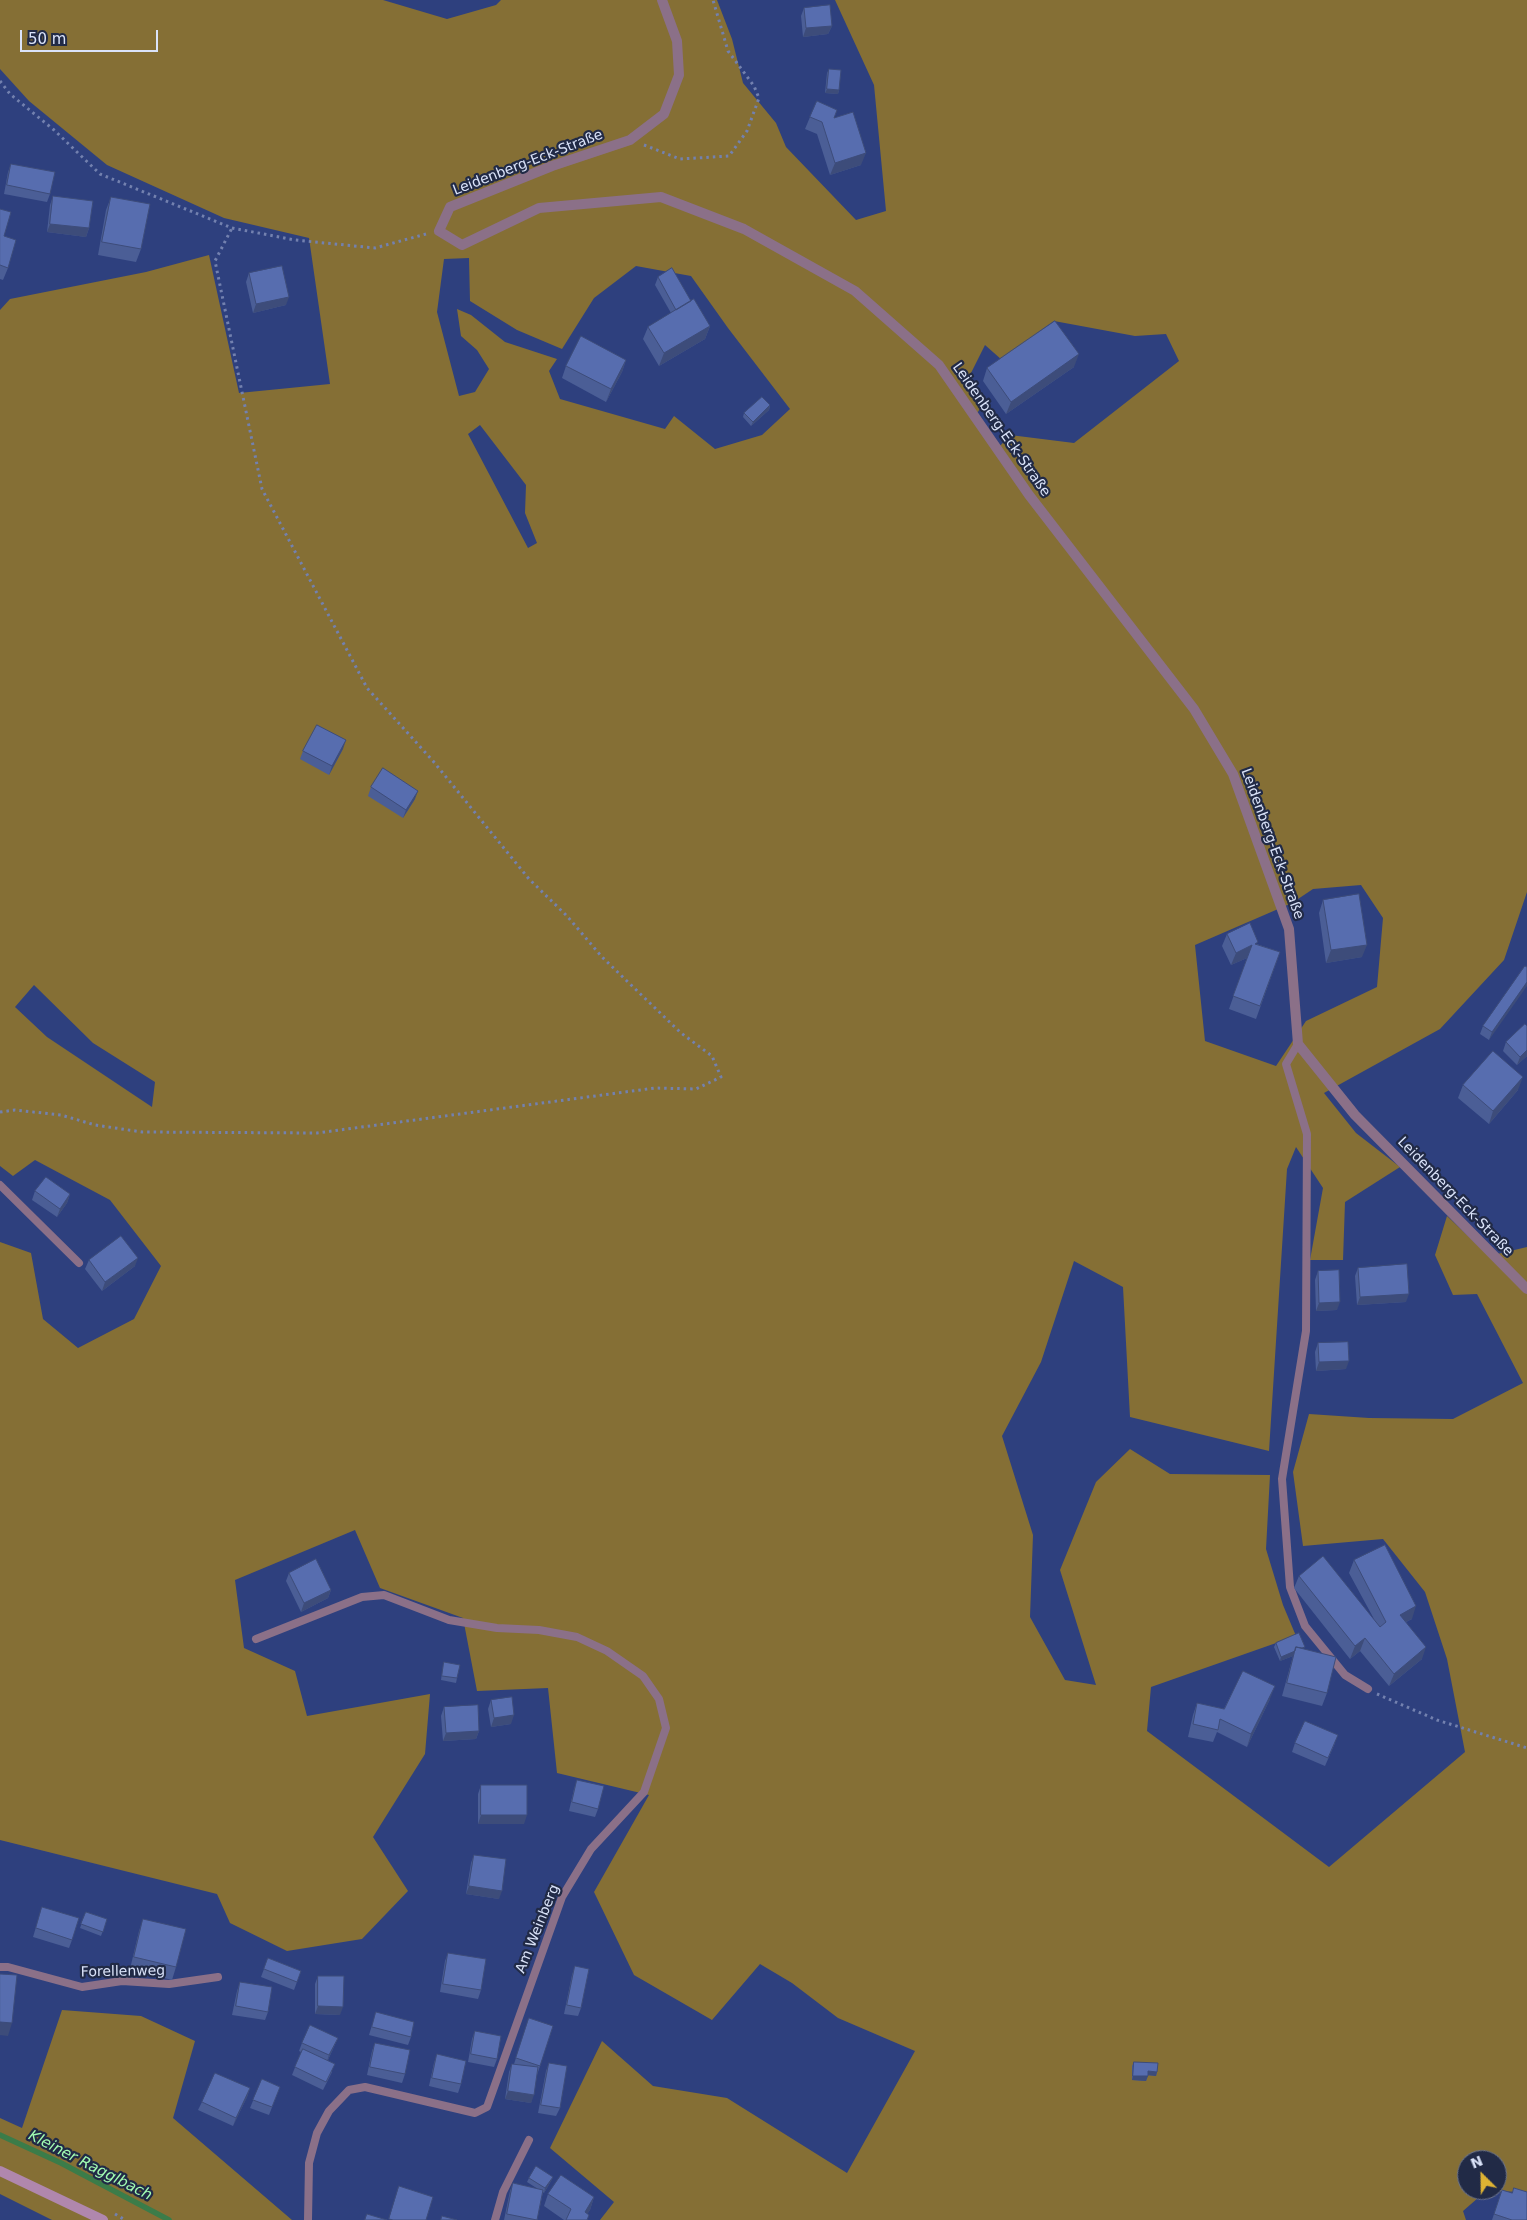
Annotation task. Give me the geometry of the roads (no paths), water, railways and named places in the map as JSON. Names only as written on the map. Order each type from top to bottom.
[{"type":"main road","points":[[0,2171],[103,2220]]},
{"type":"street","name":"Leidenberg-Eck-Straße","points":[[662,0],[677,41],[679,75],[664,114],[630,140],[552,166],[450,207],[439,231],[462,245],[539,208],[661,197],[744,229],[854,292],[939,364],[1029,495],[1194,709],[1233,774],[1289,929],[1298,1044],[1355,1115],[1527,1289]]},
{"type":"lane","points":[[1298,1044],[1286,1064],[1307,1134],[1306,1331],[1282,1480],[1290,1587],[1305,1626],[1345,1676],[1368,1690]]},
{"type":"lane","points":[[0,1184],[79,1264]]},
{"type":"lane","name":"Am Weinberg","points":[[256,1639],[362,1597],[384,1595],[449,1620],[497,1628],[540,1630],[584,1641],[607,1651],[643,1676],[658,1699],[666,1728],[644,1792],[591,1849],[562,1896],[487,2107],[475,2113],[365,2087],[350,2090],[329,2112],[317,2133],[309,2163],[308,2220]]},
{"type":"lane","name":"Forellenweg","points":[[0,1967],[8,1967],[82,1987],[122,1981],[169,1984],[218,1977]]},
{"type":"lane","points":[[495,2220],[503,2192],[529,2140]]},
{"type":"waterway","name":"Kleiner Ragglbach","points":[[0,2135],[61,2163],[169,2220]]}]
